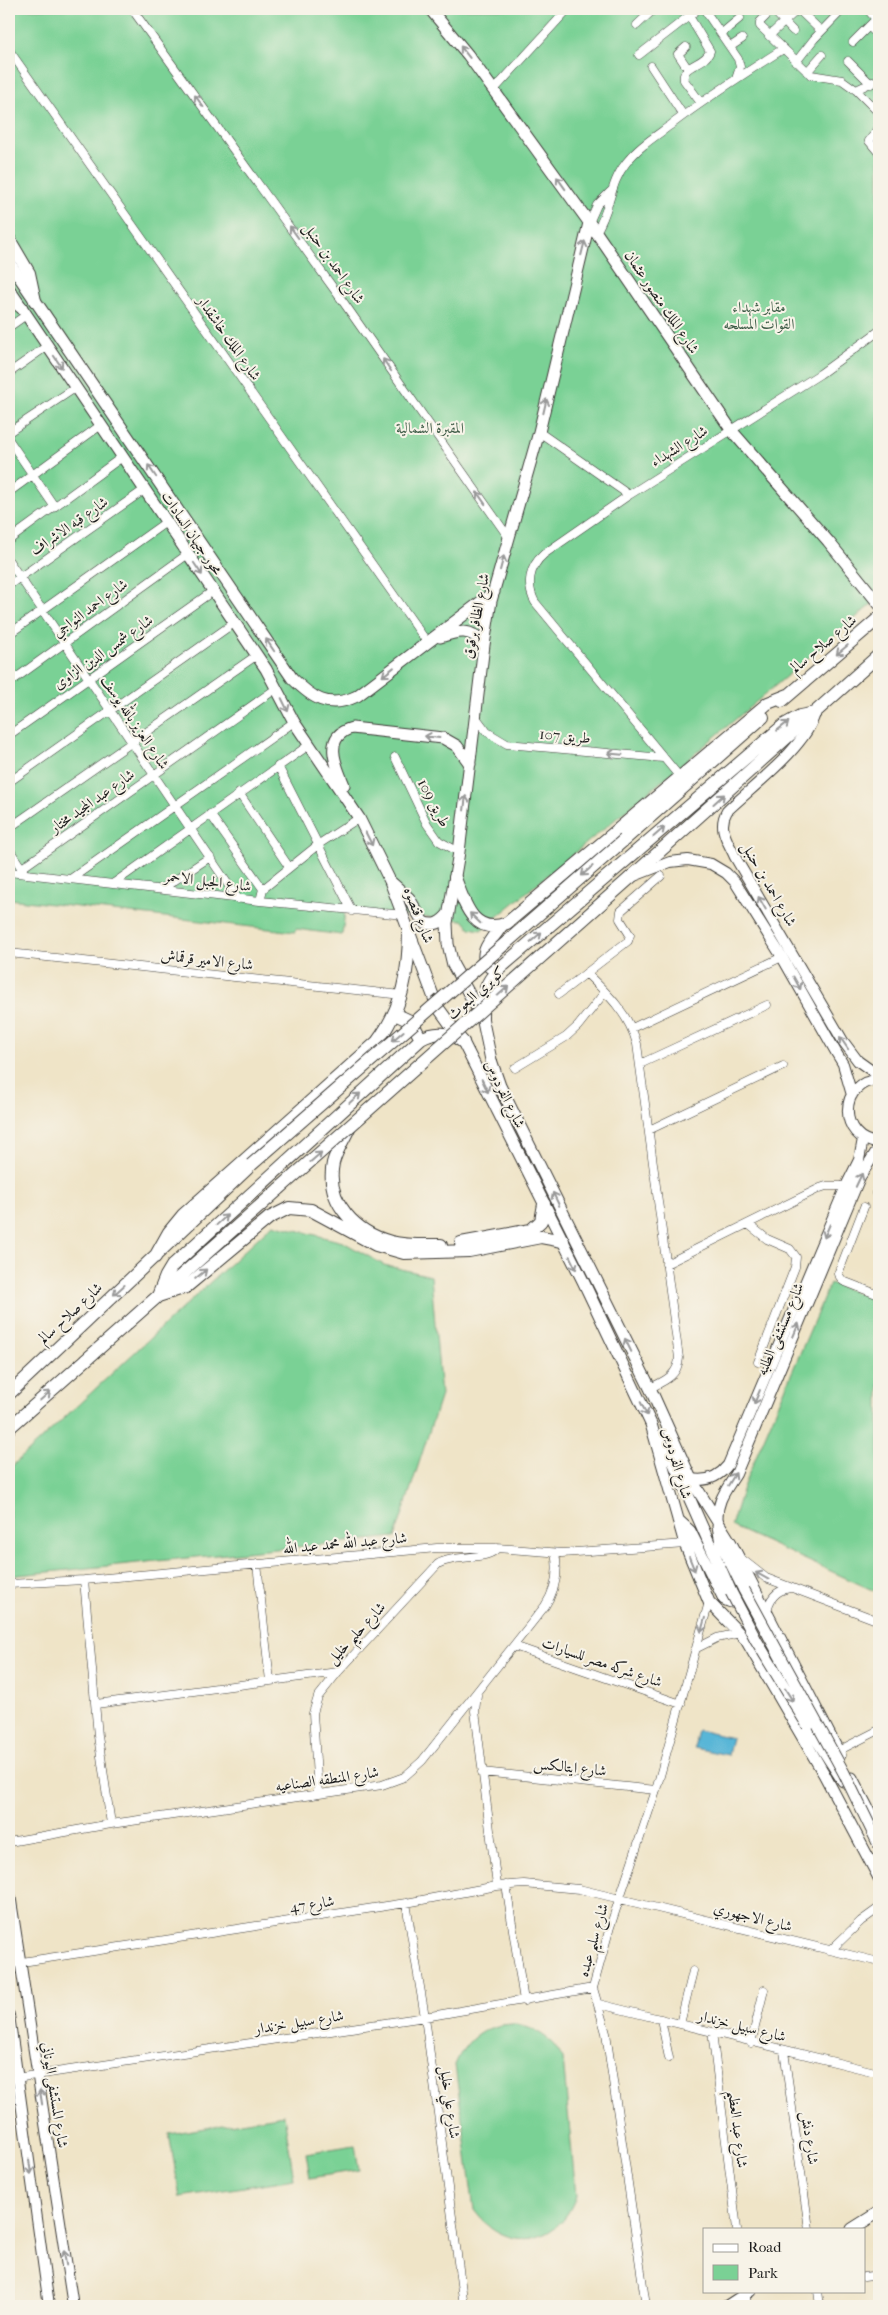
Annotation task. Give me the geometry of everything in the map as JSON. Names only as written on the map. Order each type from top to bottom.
[{"type":"highway","points":[[9,239],[29,273],[36,301]]},
{"type":"highway","points":[[9,298],[23,311]]},
{"type":"highway","name":"شارع صلاح سالم","points":[[788,696],[879,618]]},
{"type":"highway","points":[[482,1016],[482,1002],[486,987],[499,969],[784,725],[800,716],[815,713],[879,655]]},
{"type":"highway","points":[[455,878],[471,916],[485,925],[502,925],[512,920],[679,776],[768,703],[778,697],[788,696]]},
{"type":"highway","name":"كوبري البعوث","points":[[155,1258],[251,1165],[788,696]]},
{"type":"highway","name":"كوبري البعوث","points":[[158,1296],[815,713]]},
{"type":"highway","points":[[499,969],[492,968],[486,964],[484,953],[502,925]]},
{"type":"highway","points":[[155,1258],[169,1232],[183,1215],[377,1042],[395,1014],[402,995],[408,972],[409,929]]},
{"type":"highway","points":[[395,1014],[412,1022],[421,1039]]},
{"type":"highway","points":[[158,1296],[172,1266],[421,1039],[431,1034],[442,1033],[454,1036],[463,1042]]},
{"type":"highway","points":[[349,1128],[336,1154],[332,1172],[337,1199],[350,1220],[375,1236],[402,1244],[441,1245],[483,1240],[535,1228],[543,1217],[544,1204]]},
{"type":"highway","points":[[9,1428],[158,1296],[186,1287],[269,1218],[288,1208],[311,1210],[376,1245],[404,1253],[469,1251],[541,1237],[563,1241]]},
{"type":"highway","name":"شارع صلاح سالم","points":[[9,1394],[51,1352],[155,1258]]},
{"type":"main road","name":"شارع الملك منصور عثمان","points":[[430,9],[593,227],[732,431],[828,541],[879,604]]},
{"type":"main road","name":"شارع الظافر برقوق","points":[[482,1016],[453,965],[448,939],[449,914],[459,852],[484,645],[494,592],[539,432],[593,227]]},
{"type":"main road","name":"محور جيهان السادات","points":[[9,262],[292,678],[316,698],[330,702],[344,701],[357,696],[427,642]]},
{"type":"main road","name":"محور جيهان السادات","points":[[9,289],[257,655],[277,688],[294,722],[346,797]]},
{"type":"main road","points":[[427,642],[494,592]]},
{"type":"main road","points":[[427,642],[462,631],[473,634],[484,645]]},
{"type":"main road","points":[[346,797],[344,785],[333,755],[336,739],[347,730],[356,728],[443,738],[457,746],[470,764]]},
{"type":"main road","name":"شارع قنصوه","points":[[346,797],[359,818],[390,880],[437,1006],[463,1042]]},
{"type":"main road","points":[[390,880],[408,898],[423,922],[435,924],[449,914]]},
{"type":"main road","name":"شارع الفردوس","points":[[482,1016],[491,1060],[500,1086],[650,1388],[691,1479],[737,1555],[749,1589],[767,1614],[879,1830]]},
{"type":"main road","name":"شارع الفردوس","points":[[463,1042],[563,1241],[654,1432],[685,1544],[709,1602],[740,1633],[824,1774],[879,1878]]},
{"type":"main road","points":[[654,1432],[672,1459],[731,1592],[756,1640],[839,1776],[879,1852]]},
{"type":"main road","points":[[678,1520],[690,1531],[724,1599],[735,1603],[743,1601],[750,1596],[749,1589]]},
{"type":"main road","points":[[718,1524],[720,1543],[749,1589],[879,1845]]},
{"type":"main road","points":[[854,2228],[879,2212]]},
{"type":"main road","points":[[727,2306],[747,2292]]},
{"type":"street","name":"شارع احمد بن حنبل","points":[[132,9],[344,303],[509,538]]},
{"type":"street","points":[[493,91],[568,9]]},
{"type":"street","points":[[641,9],[651,12]]},
{"type":"street","points":[[639,55],[698,9]]},
{"type":"street","points":[[704,9],[740,63],[736,79]]},
{"type":"street","points":[[764,9],[766,16],[760,25],[796,62],[807,72],[818,78],[842,80],[856,90],[879,114]]},
{"type":"street","points":[[772,9],[793,30]]},
{"type":"street","points":[[770,36],[798,9],[821,31]]},
{"type":"street","points":[[796,62],[840,10]]},
{"type":"street","points":[[853,42],[878,18],[869,11]]},
{"type":"street","points":[[637,25],[651,12]]},
{"type":"street","points":[[689,16],[710,51],[707,58],[684,73],[684,80],[701,103]]},
{"type":"street","points":[[721,34],[740,18]]},
{"type":"street","points":[[869,26],[879,37]]},
{"type":"street","points":[[730,47],[742,39]]},
{"type":"street","points":[[686,48],[678,54],[688,69]]},
{"type":"street","points":[[593,227],[607,213],[610,192],[617,177],[636,152],[701,103],[783,49]]},
{"type":"street","name":"شارع الملك خاشقدار","points":[[9,50],[427,642]]},
{"type":"street","points":[[807,72],[822,55]]},
{"type":"street","points":[[848,61],[871,84]]},
{"type":"street","points":[[651,66],[684,115]]},
{"type":"street","points":[[856,90],[879,79]]},
{"type":"street","points":[[879,128],[869,141],[879,153]]},
{"type":"street","points":[[593,227],[597,205],[610,192]]},
{"type":"street","points":[[9,327],[23,311]]},
{"type":"street","name":"شارع الشهداء","points":[[663,758],[532,597],[530,585],[531,572],[536,562],[544,554],[629,495],[820,374],[879,330]]},
{"type":"street","points":[[9,373],[47,346]]},
{"type":"street","points":[[9,432],[75,388]]},
{"type":"street","points":[[9,492],[101,425]]},
{"type":"street","points":[[539,432],[629,495]]},
{"type":"street","points":[[9,440],[54,506]]},
{"type":"street","points":[[9,540],[122,456]]},
{"type":"street","name":"شارع قبه الاشراف","points":[[9,585],[144,490]]},
{"type":"street","points":[[9,634],[166,522]]},
{"type":"street","name":"شارع احمد النواجي","points":[[9,683],[188,554]]},
{"type":"street","name":"شارع العزيز بالله يوسف","points":[[9,561],[238,899]]},
{"type":"street","name":"شارع شمس الدين الزاوى","points":[[9,735],[213,591]]},
{"type":"street","points":[[9,782],[234,623]]},
{"type":"street","points":[[9,828],[257,655]]},
{"type":"street","name":"شارع عبد المجيد مختار","points":[[24,871],[154,775],[277,688]]},
{"type":"street","name":"شارع احمد بن حنبل","points":[[815,713],[811,726],[801,741],[727,811],[723,819],[722,829],[735,857],[842,1041],[858,1060],[879,1078]]},
{"type":"street","name":"طريق 107","points":[[475,716],[487,732],[507,744],[663,758]]},
{"type":"street","points":[[72,878],[294,722]]},
{"type":"street","points":[[114,883],[309,745]]},
{"type":"street","name":"طريق 109","points":[[395,757],[427,824],[439,841],[459,852]]},
{"type":"street","points":[[663,758],[679,776]]},
{"type":"street","points":[[278,766],[352,911]]},
{"type":"street","points":[[239,793],[290,867]]},
{"type":"street","points":[[210,814],[263,889]]},
{"type":"street","points":[[260,901],[263,889],[319,844],[359,818]]},
{"type":"street","points":[[9,849],[24,871]]},
{"type":"street","points":[[162,889],[210,857]]},
{"type":"street","name":"شارع احمد بن حنبل","points":[[630,878],[670,862],[688,860],[706,863],[721,869],[735,882],[782,956],[843,1064],[852,1095]]},
{"type":"street","name":"شارع الجبل الاحمر","points":[[9,872],[24,871],[238,899],[404,915]]},
{"type":"street","points":[[559,994],[628,941],[630,935],[620,920],[621,911],[661,876]]},
{"type":"street","name":"شارع الامير قرقماش","points":[[9,952],[402,995]]},
{"type":"street","points":[[632,1028],[782,956]]},
{"type":"street","points":[[586,973],[623,1012],[632,1028],[640,1064],[678,1365],[672,1376],[650,1388]]},
{"type":"street","points":[[515,1068],[566,1037],[578,1026],[605,992]]},
{"type":"street","points":[[640,1064],[767,1005]]},
{"type":"street","points":[[649,1130],[783,1066]]},
{"type":"street","points":[[879,1078],[865,1082],[852,1095],[847,1108],[849,1123],[853,1129],[863,1139],[879,1145]]},
{"type":"street","name":"شارع مستشفى الطلبه","points":[[691,1479],[710,1479],[720,1474],[728,1465],[846,1186],[859,1160],[863,1139]]},
{"type":"street","name":"شارع مستشفى الطلبه","points":[[718,1524],[717,1515],[721,1497],[736,1474],[848,1205],[879,1145]]},
{"type":"street","points":[[879,1185],[876,1193],[879,1207]]},
{"type":"street","points":[[666,1264],[826,1186],[846,1186]]},
{"type":"street","points":[[848,1205],[863,1209],[838,1274],[843,1281],[879,1295]]},
{"type":"street","points":[[748,1224],[768,1239],[794,1252],[797,1262],[758,1362]]},
{"type":"street","name":"شارع عبد الله محمد عبد الله","points":[[9,1584],[84,1580],[437,1548],[497,1548],[555,1553],[685,1544]]},
{"type":"street","name":"شارع حليم خليل","points":[[318,1794],[314,1713],[318,1697],[338,1672],[438,1564],[448,1559],[489,1554],[497,1548]]},
{"type":"street","name":"شارع المنطقه الصناعيه","points":[[9,1842],[110,1824],[382,1785],[404,1777],[429,1753],[545,1606],[553,1592],[557,1568],[555,1553]]},
{"type":"street","points":[[737,1555],[760,1575],[879,1620]]},
{"type":"street","points":[[257,1564],[270,1681]]},
{"type":"street","points":[[84,1580],[102,1770],[110,1824]]},
{"type":"street","points":[[767,1614],[770,1601],[774,1595],[779,1591],[792,1587]]},
{"type":"street","name":"شارع سليم عبده","points":[[646,2306],[606,2033],[593,1988],[620,1898],[656,1790],[709,1602]]},
{"type":"street","points":[[697,1648],[717,1638],[740,1633]]},
{"type":"street","name":"شارع شركه مصر للسيارات","points":[[514,1646],[681,1704]]},
{"type":"street","points":[[96,1704],[338,1672]]},
{"type":"street","points":[[477,1693],[475,1711],[482,1772],[501,1886],[524,2001]]},
{"type":"street","points":[[838,1751],[879,1730]]},
{"type":"street","name":"شارع ايتالكس","points":[[482,1772],[656,1790]]},
{"type":"street","name":"شارع 47","points":[[9,1964],[406,1903],[501,1886],[560,1886],[620,1898]]},
{"type":"street","name":"شارع المستشفى اليوناني","points":[[9,1888],[73,2306]]},
{"type":"street","name":"شارع الاجهوري","points":[[620,1898],[879,1962]]},
{"type":"street","name":"شارع علي خليل","points":[[406,1903],[425,2017],[464,2306]]},
{"type":"street","points":[[831,1950],[860,1921],[879,1908]]},
{"type":"street","points":[[680,2024],[693,1971]]},
{"type":"street","name":"شارع سبيل خزندار","points":[[13,2079],[425,2017],[593,1988]]},
{"type":"street","points":[[751,2043],[764,1990]]},
{"type":"street","name":"شارع سبيل خزندار","points":[[599,2004],[879,2073]]},
{"type":"street","points":[[9,2015],[13,2079],[50,2306]]},
{"type":"street","points":[[661,2019],[669,2058]]},
{"type":"street","name":"شارع عبد العظيم","points":[[712,2032],[737,2228]]},
{"type":"street","name":"شارع دنش","points":[[784,2051],[808,2228]]},
{"type":"street","points":[[866,2277],[879,2275]]},
{"type":"street","points":[[747,2292],[747,2306]]},
{"type":"street","points":[[818,2292],[820,2306]]},
{"type":"green space","name":"المقبرة الشمالية","points":[[9,9],[879,9],[879,598],[691,757],[481,930],[470,928],[463,920],[345,912],[342,935],[296,929],[295,932],[9,899]]},
{"type":"green space","points":[[273,1224],[343,1242],[384,1265],[431,1276],[441,1395],[395,1537],[9,1576],[9,1469]]},
{"type":"green space","points":[[830,1283],[879,1301],[879,1593],[731,1526],[743,1487]]},
{"type":"green space","points":[[513,2024],[529,2028],[543,2035],[554,2045],[563,2059],[576,2196],[568,2213],[557,2226],[544,2234],[530,2238],[515,2238],[500,2233],[487,2224],[474,2210],[455,2065],[471,2040],[485,2030]]},
{"type":"green space","points":[[284,2115],[294,2179],[180,2197],[169,2134]]},
{"type":"green space","points":[[355,2145],[359,2170],[310,2178],[306,2153]]},
{"type":"water","points":[[698,1730],[732,1738],[728,1755],[694,1748]]},
{"type":"park label","name":"مقابر شهداء القوات المسلحه","points":[[759,316]]}]
